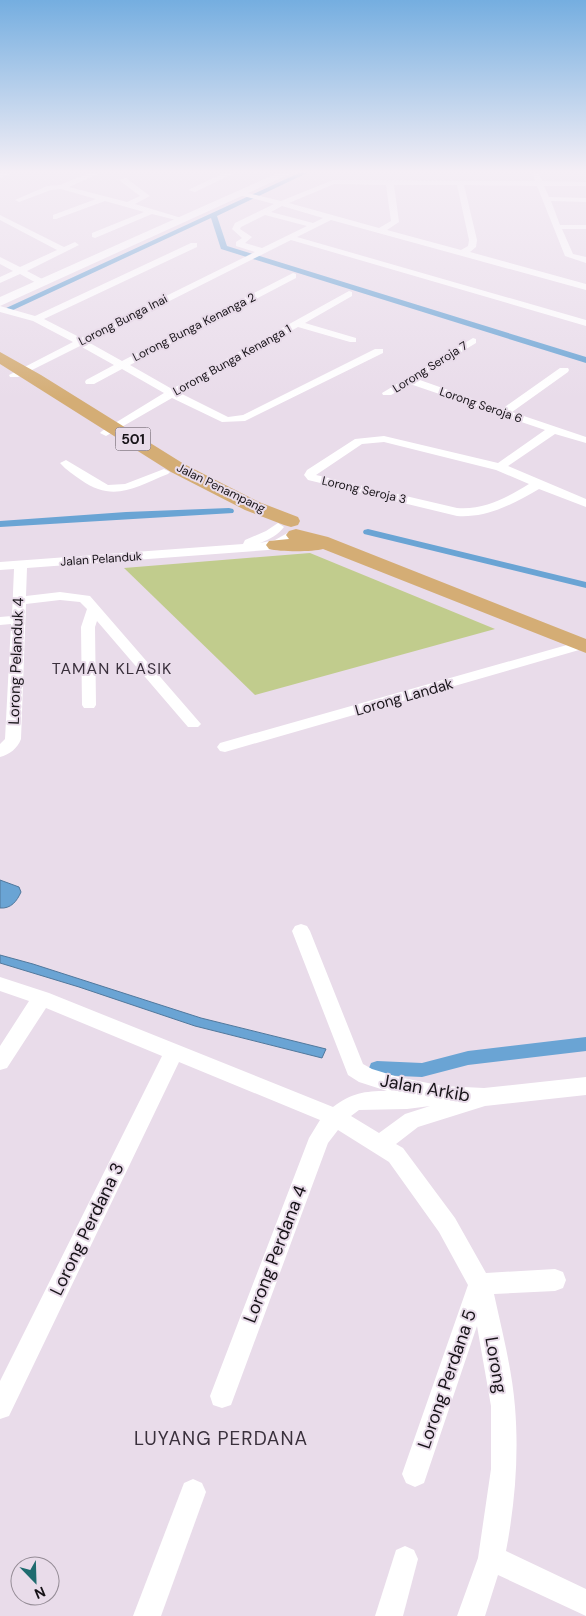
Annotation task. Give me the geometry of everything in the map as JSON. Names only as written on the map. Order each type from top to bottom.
[{"type":"main road","name":"Jalan Penampang","points":[[0,357],[13,371],[110,431],[212,487],[246,501],[286,529]]},
{"type":"main road","name":"Jalan Penampang","points":[[110,431],[164,472],[226,504],[286,529],[309,528],[582,642]]},
{"type":"main road","points":[[286,529],[312,544],[364,564],[401,573],[582,642]]},
{"type":"street","points":[[0,280],[67,248]]},
{"type":"street","points":[[0,302],[121,248]]},
{"type":"street","points":[[36,319],[187,248]]},
{"type":"street","points":[[251,248],[260,252]]},
{"type":"street","name":"Lorong Bunga Inai","points":[[13,371],[81,341],[267,248]]},
{"type":"street","points":[[329,248],[542,310],[570,322],[586,323]]},
{"type":"street","points":[[447,248],[586,287]]},
{"type":"street","points":[[463,253],[470,248]]},
{"type":"street","points":[[566,248],[569,256],[586,260]]},
{"type":"street","points":[[352,266],[367,259]]},
{"type":"street","points":[[1,262],[44,283]]},
{"type":"street","points":[[379,274],[394,267]]},
{"type":"street","points":[[407,283],[422,275]]},
{"type":"street","name":"Lorong Bunga Kenanga 2","points":[[90,382],[293,276]]},
{"type":"street","points":[[464,301],[480,292]]},
{"type":"street","name":"Lorong Bunga Kenanga 1","points":[[110,431],[171,394],[350,294]]},
{"type":"street","points":[[495,310],[511,301]]},
{"type":"street","points":[[0,309],[36,319],[81,341],[171,394],[226,420],[245,418],[379,351]]},
{"type":"street","points":[[531,317],[542,310]]},
{"type":"street","points":[[299,324],[353,340]]},
{"type":"street","name":"Lorong Seroja 7","points":[[387,393],[473,341]]},
{"type":"street","points":[[503,413],[564,370]]},
{"type":"street","name":"Lorong Seroja 6","points":[[410,380],[585,440]]},
{"type":"street","name":"Lorong Seroja 6","points":[[500,466],[552,430]]},
{"type":"street","name":"Lorong Seroja 3","points":[[538,484],[487,510],[473,514],[325,482],[312,478],[310,475],[311,472],[359,441],[374,438],[384,439],[500,466],[538,484],[586,503]]},
{"type":"street","points":[[66,463],[102,487],[110,490],[122,488],[164,472]]},
{"type":"street","name":"Jalan Pelanduk","points":[[202,551],[286,529]]},
{"type":"street","name":"Jalan Pelanduk","points":[[0,566],[202,551],[250,542],[286,529]]},
{"type":"street","name":"Lorong Pelanduk 4","points":[[0,752],[12,743],[13,739],[21,564]]},
{"type":"street","points":[[19,601],[76,597],[85,599],[193,724]]},
{"type":"street","points":[[89,706],[88,627],[93,610]]},
{"type":"street","points":[[0,621],[18,620]]},
{"type":"street","name":"Lorong Landak","points":[[225,746],[455,683],[582,642]]},
{"type":"street","points":[[0,697],[15,696]]},
{"type":"street","name":"Jalan Arkib","points":[[301,931],[355,1069],[366,1076],[398,1086],[443,1095],[484,1097],[586,1086]]},
{"type":"street","points":[[0,984],[42,998],[335,1117],[388,1149],[404,1140],[431,1115],[484,1097]]},
{"type":"street","points":[[0,1062],[42,998]]},
{"type":"street","name":"Lorong Perdana 3","points":[[0,1406],[174,1052]]},
{"type":"street","name":"Lorong Perdana 4","points":[[222,1396],[319,1138],[335,1117],[355,1102],[407,1100],[443,1095]]},
{"type":"street","name":"Lorong","points":[[388,1149],[447,1225],[480,1284],[496,1358],[503,1406],[504,1468],[492,1558],[471,1616]]},
{"type":"street","points":[[480,1284],[555,1280]]},
{"type":"street","name":"Lorong Perdana 5","points":[[415,1474],[480,1284]]},
{"type":"street","points":[[147,1616],[193,1492]]},
{"type":"street","points":[[492,1558],[586,1603]]},
{"type":"street","points":[[389,1616],[405,1559]]},
{"type":"green space","points":[[310,553],[495,629],[255,695],[124,568]]},
{"type":"water","points":[[0,880],[19,887],[21,892],[13,904],[4,908],[0,908]]},
{"type":"water","points":[[0,955],[201,1018],[326,1049],[322,1058],[195,1026],[0,963]]},
{"type":"waterway","points":[[8,309],[140,248]]},
{"type":"waterway","points":[[229,248],[586,360]]},
{"type":"waterway","points":[[0,524],[126,515],[229,511]]},
{"type":"waterway","points":[[368,532],[586,585]]},
{"type":"waterway","points":[[377,1068],[422,1070],[468,1058],[586,1044]]},
{"type":"district","name":"TAMAN KLASIK","points":[[112,668]]},
{"type":"district","name":"LUYANG PERDANA","points":[[221,1438]]}]
